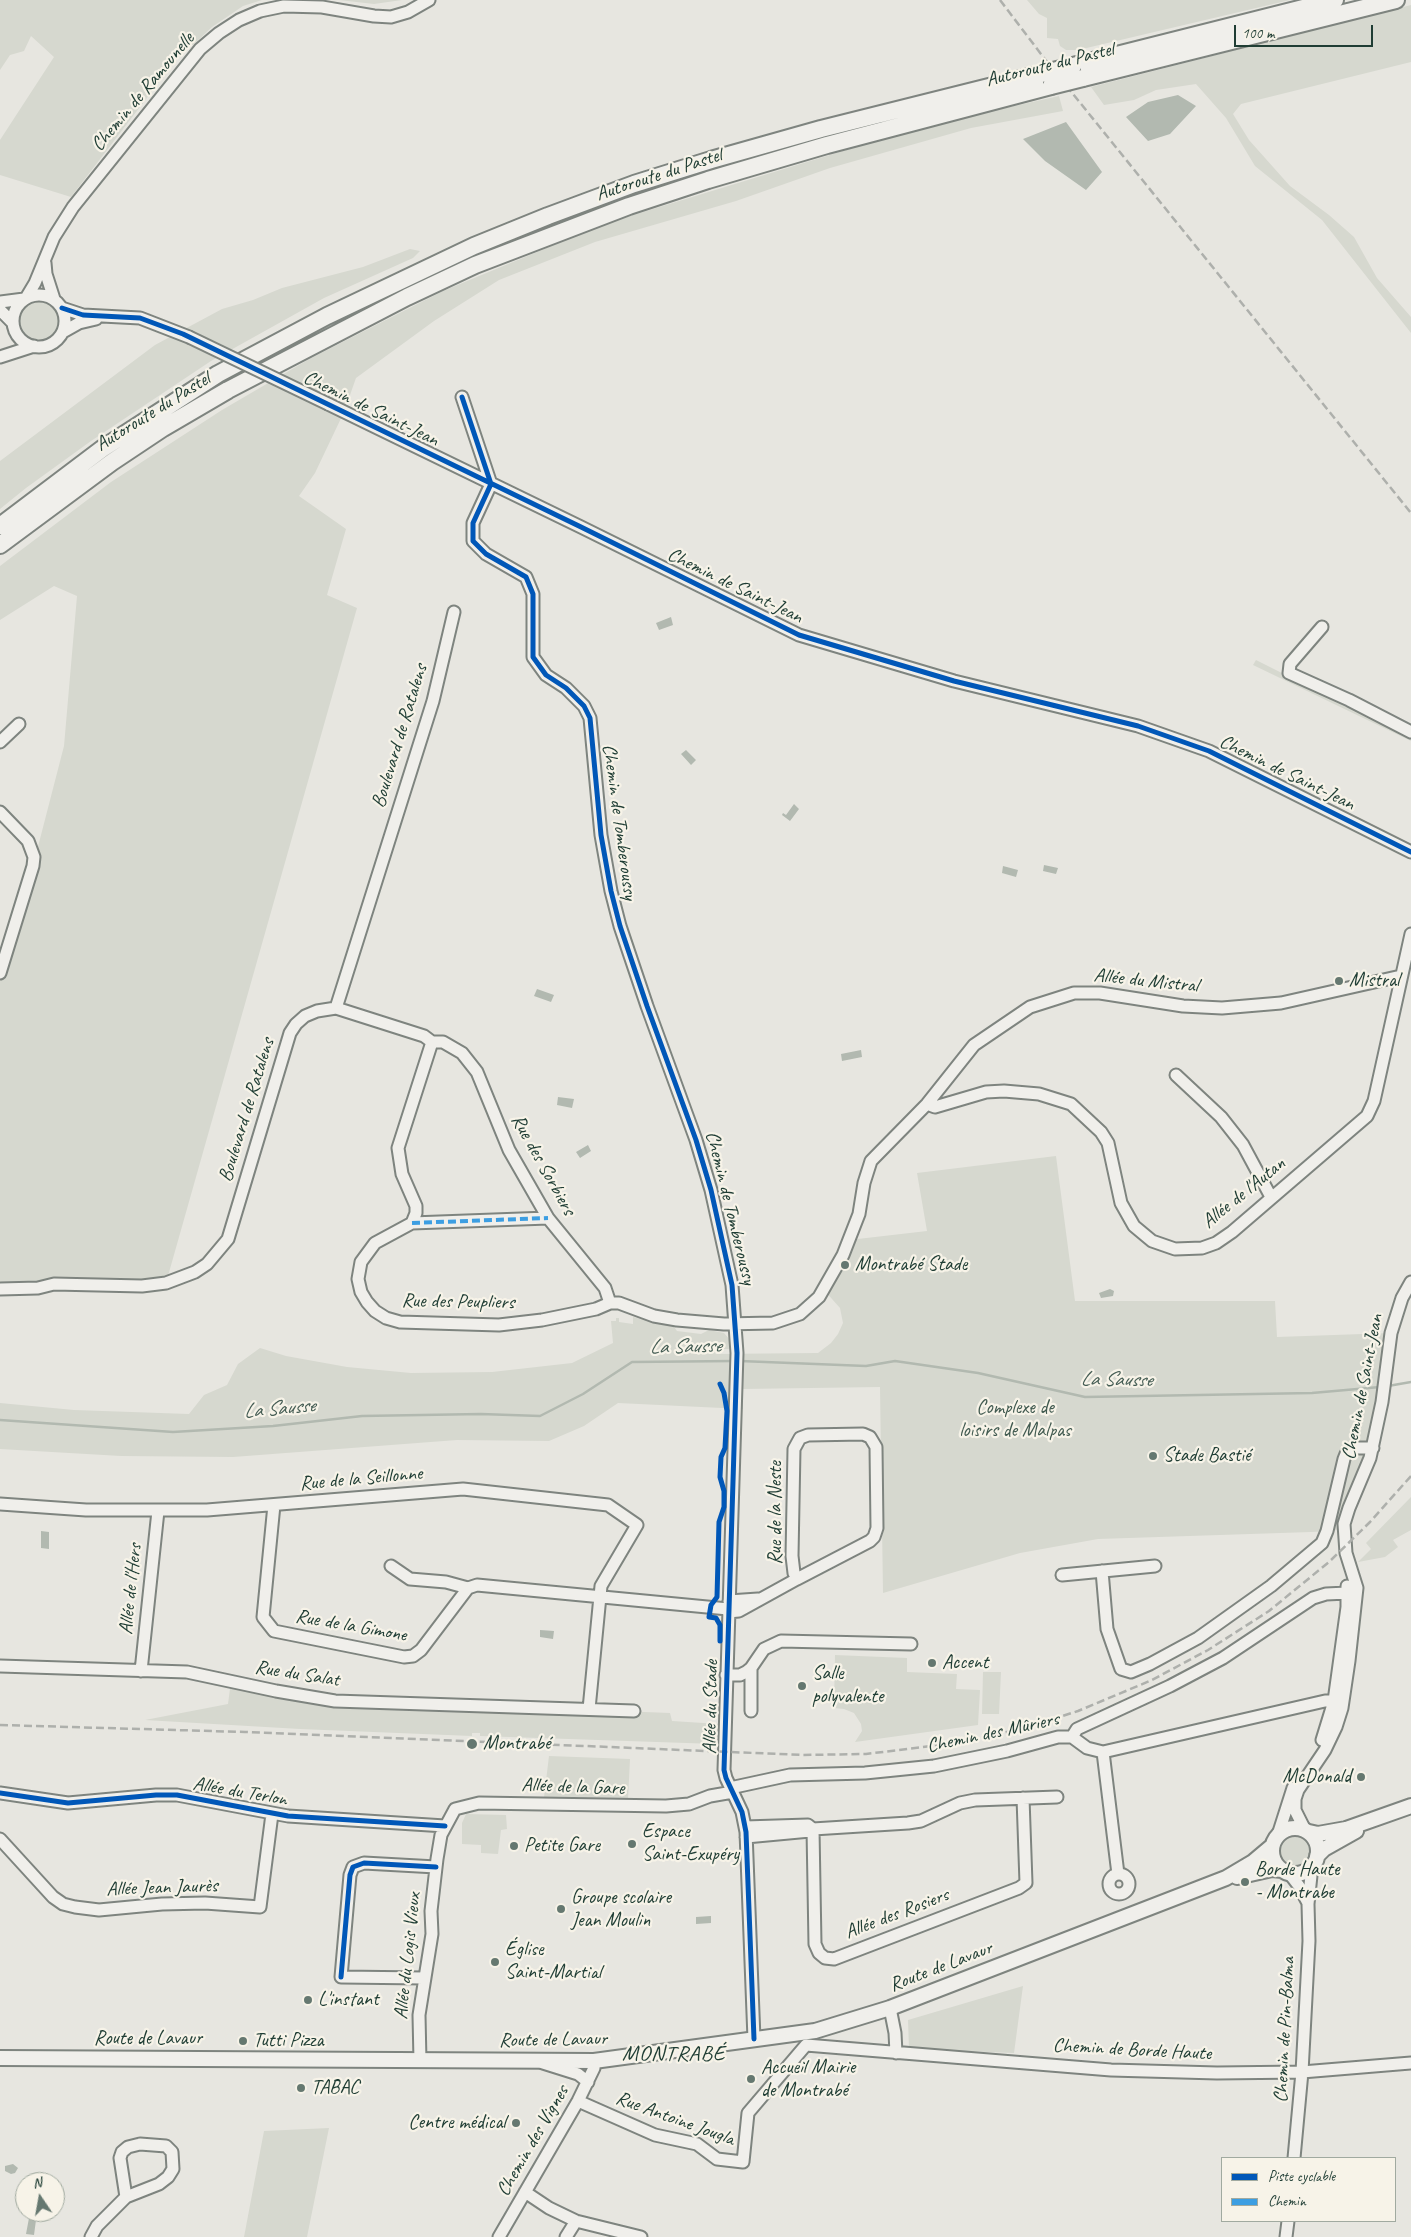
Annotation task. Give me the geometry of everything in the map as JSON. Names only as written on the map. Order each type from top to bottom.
[{"type":"highway","name":"Autoroute du Pastel","points":[[1078,72],[1335,0]]},
{"type":"highway","name":"Autoroute du Pastel","points":[[0,526],[102,449],[218,374],[362,298],[474,246],[582,203],[711,160],[820,129],[1046,80],[1396,0]]},
{"type":"highway","name":"Autoroute du Pastel","points":[[0,546],[112,462],[163,428],[220,394],[354,324],[475,266],[629,206],[708,180],[1046,80]]},
{"type":"main road","points":[[1371,1822],[1330,1832],[1290,1828],[1275,1841],[1275,1862],[1286,1872],[1301,1873],[1324,1849],[1371,1822],[1411,1806]]},
{"type":"main road","points":[[1307,1831],[1316,1843],[1314,1861]]},
{"type":"main road","name":"Route de Lavaur","points":[[0,2058],[594,2062],[815,2031],[890,2008],[1226,1878],[1253,1862],[1275,1841]]},
{"type":"main road","name":"Route de Lavaur","points":[[1226,1878],[1272,1869],[1286,1872]]},
{"type":"street","name":"Chemin de Ramounelle","points":[[25,299],[35,283],[54,237],[73,207],[200,49],[219,33],[239,20],[260,11],[284,6],[322,7],[391,17],[408,12],[429,0]]},
{"type":"street","points":[[1,357],[34,346],[44,346],[52,343],[63,332],[65,317],[62,308],[54,299],[46,274],[45,261]]},
{"type":"street","points":[[0,302],[25,299],[37,295],[54,299]]},
{"type":"street","points":[[1,357],[12,344],[16,309],[25,299]]},
{"type":"street","name":"Chemin de Saint-Jean","points":[[62,308],[83,315],[140,318],[189,337],[799,635],[840,649],[954,681],[1138,726],[1209,751],[1411,852]]},
{"type":"street","points":[[0,310],[14,326],[20,338],[34,346]]},
{"type":"street","name":"Chemin de Saint-Jean","points":[[63,332],[86,321],[110,316]]},
{"type":"street","points":[[462,397],[491,484]]},
{"type":"street","name":"Chemin de Tomberoussy","points":[[491,484],[473,523],[473,541],[486,554],[526,577],[533,594],[533,657],[546,674],[566,688],[584,706],[590,718],[607,874],[620,926],[696,1140],[711,1190],[732,1285],[736,1323]]},
{"type":"street","name":"Boulevard de Ratalens","points":[[0,1289],[38,1288],[54,1284],[142,1286],[166,1283],[195,1272],[207,1264],[228,1239],[290,1033],[305,1016],[316,1011],[336,1008],[433,701],[454,612]]},
{"type":"street","points":[[1322,627],[1290,664],[1289,673],[1349,700],[1411,732]]},
{"type":"street","points":[[0,742],[19,724]]},
{"type":"street","points":[[0,812],[28,841],[34,857],[33,866],[0,974]]},
{"type":"street","name":"Allée de l'Autan","points":[[927,1104],[935,1107],[986,1092],[1004,1090],[1046,1095],[1070,1104],[1101,1132],[1108,1143],[1121,1203],[1134,1226],[1152,1241],[1175,1249],[1202,1248],[1216,1244],[1366,1116],[1374,1101],[1411,934]]},
{"type":"street","name":"Allée du Mistral","points":[[927,1104],[974,1045],[1030,1007],[1054,998],[1074,993],[1100,993],[1183,1006],[1222,1008],[1281,1003],[1401,976]]},
{"type":"street","name":"Rue des Sorbiers","points":[[336,1008],[424,1036],[432,1042],[443,1042],[454,1047],[470,1061],[477,1072],[509,1150],[548,1218],[605,1288],[610,1302]]},
{"type":"street","points":[[432,1042],[398,1148],[402,1174],[416,1206],[412,1223],[548,1218]]},
{"type":"street","points":[[1176,1075],[1221,1117],[1242,1145],[1271,1197]]},
{"type":"street","points":[[610,1302],[654,1316],[677,1320],[774,1323],[800,1314],[819,1297],[838,1264],[859,1214],[864,1183],[871,1161],[927,1104]]},
{"type":"street","name":"Rue des Peupliers","points":[[412,1223],[375,1243],[368,1251],[359,1270],[361,1292],[375,1311],[386,1318],[417,1324],[498,1325],[596,1309],[610,1302]]},
{"type":"street","name":"Chemin de Saint-Jean","points":[[1275,1841],[1294,1785],[1316,1753],[1330,1717],[1338,1705],[1347,1593],[1345,1520],[1366,1472],[1373,1448],[1383,1392],[1389,1340],[1394,1319],[1411,1282]]},
{"type":"street","name":"Allée du Stade","points":[[736,1323],[726,1675],[730,1786],[742,1812],[746,1832],[754,2039]]},
{"type":"street","name":"Rue de la Neste","points":[[728,1607],[760,1599],[798,1579],[870,1541],[874,1537],[877,1528],[876,1447],[870,1436],[863,1434],[808,1435],[800,1438],[797,1442],[794,1449],[792,1556],[794,1573],[798,1579]]},
{"type":"street","points":[[1102,1571],[1107,1629],[1121,1669],[1131,1672],[1198,1638],[1254,1598],[1322,1543],[1327,1531],[1346,1454],[1356,1448],[1373,1448]]},
{"type":"street","name":"Rue de la Seillonne","points":[[0,1504],[78,1509],[208,1510],[463,1489],[608,1505],[637,1525],[600,1586],[600,1598]]},
{"type":"street","name":"Rue de la Gimone","points":[[274,1505],[263,1617],[274,1632],[404,1657],[414,1656],[421,1650],[468,1588]]},
{"type":"street","name":"Allée de l'Hers","points":[[141,1670],[158,1510]]},
{"type":"street","name":"Chemin de Saint-Jean","points":[[1307,1831],[1295,1810],[1295,1799],[1298,1790],[1325,1750],[1338,1705],[1357,1594],[1347,1557]]},
{"type":"street","points":[[391,1566],[410,1579],[446,1582],[468,1588],[478,1585],[600,1598],[728,1607]]},
{"type":"street","points":[[1062,1575],[1155,1566]]},
{"type":"street","name":"Chemin des Mûriers","points":[[730,1786],[790,1775],[865,1773],[934,1766],[1007,1751],[1058,1737],[1072,1737],[1077,1729],[1170,1686],[1256,1637],[1313,1598],[1326,1594],[1347,1593]]},
{"type":"street","points":[[589,1710],[600,1598]]},
{"type":"street","points":[[726,1675],[740,1675],[751,1668],[764,1649],[781,1641],[911,1644]]},
{"type":"street","name":"Rue du Salat","points":[[0,1666],[187,1672],[267,1690],[335,1700],[634,1711]]},
{"type":"street","points":[[751,1668],[751,1711]]},
{"type":"street","points":[[1072,1737],[1087,1748],[1103,1752],[1325,1701],[1338,1705]]},
{"type":"street","points":[[1312,1705],[1323,1708],[1330,1717]]},
{"type":"street","points":[[1103,1752],[1118,1874]]},
{"type":"street","name":"Allée de la Gare","points":[[710,1796],[721,1781],[730,1786]]},
{"type":"street","name":"Allée de la Gare","points":[[445,1826],[455,1809],[479,1803],[656,1807],[689,1804],[730,1786]]},
{"type":"street","name":"Allée du Terlon","points":[[0,1792],[68,1803],[156,1795],[177,1795],[272,1814],[445,1826]]},
{"type":"street","points":[[746,1832],[808,1825],[813,1829],[908,1823],[921,1821],[967,1801],[1057,1797]]},
{"type":"street","name":"Allée des Rosiers","points":[[813,1829],[816,1944],[819,1953],[825,1958],[834,1959],[1019,1888],[1026,1883],[1023,1798]]},
{"type":"street","name":"Allée Jean Jaurès","points":[[0,1839],[53,1897],[63,1904],[75,1908],[99,1910],[162,1904],[205,1903],[260,1907],[272,1814]]},
{"type":"street","name":"Allée du Logis Vieux","points":[[420,2061],[420,2015],[432,1934],[436,1867],[445,1826]]},
{"type":"street","name":"Chemin de Pin-Balma","points":[[1294,2157],[1302,2072],[1309,1941],[1308,1904],[1314,1861]]},
{"type":"street","points":[[424,1978],[341,1977],[350,1875],[353,1867],[364,1863],[436,1867]]},
{"type":"street","name":"Chemin de Pin-Balma","points":[[1286,1872],[1299,1886],[1308,1904]]},
{"type":"street","points":[[890,2008],[895,2033],[896,2053]]},
{"type":"street","name":"Chemin de Borde Haute","points":[[806,2045],[1111,2070],[1217,2074],[1302,2072],[1411,2063]]},
{"type":"street","name":"Rue Antoine Jougla","points":[[580,2102],[655,2135],[697,2144],[716,2158],[743,2162],[748,2113],[806,2045]]},
{"type":"street","points":[[542,2062],[578,2074],[588,2082]]},
{"type":"street","name":"Chemin des Vignes","points":[[499,2237],[580,2102],[594,2062]]},
{"type":"street","points":[[90,2237],[97,2226],[126,2197],[159,2184],[168,2177],[174,2159],[172,2152],[166,2146],[140,2144],[128,2147],[122,2152],[120,2164],[126,2197]]},
{"type":"street","points":[[525,2192],[549,2208],[576,2221],[641,2237]]},
{"type":"street","points":[[566,2237],[576,2221]]},
{"type":"street","points":[[1286,2237],[1288,2222]]},
{"type":"green space","points":[[0,0],[262,0],[243,6],[212,27],[193,45],[189,43],[71,197],[0,175],[0,140],[54,57],[31,36],[24,51],[10,55],[0,70]]},
{"type":"green space","points":[[339,0],[402,0],[374,4]]},
{"type":"green space","points":[[1027,0],[1290,0],[1078,50],[1066,50],[1060,46],[1058,39],[1047,38],[1047,18],[1039,14]]},
{"type":"green space","points":[[1411,5],[1411,62],[1241,104],[1233,114],[1249,140],[1290,186],[1329,215],[1354,237],[1377,278],[1411,317],[1411,333],[1322,220],[1255,166],[1226,118],[1196,84],[1156,90],[1134,100],[1104,105],[1091,87]]},
{"type":"green space","points":[[1059,96],[1063,111],[971,128],[830,168],[736,201],[595,242],[499,280],[434,321],[356,378],[344,412],[315,473],[299,496],[346,529],[327,595],[357,608],[166,1283],[0,1289],[0,973],[33,866],[64,746],[77,596],[54,586],[0,620],[0,566],[111,482],[222,410],[311,358],[443,291],[607,223],[892,136],[943,122]]},
{"type":"green space","points":[[410,249],[420,251],[413,258],[324,298],[211,361],[91,441],[0,509],[0,461],[155,345],[222,309],[253,300],[282,288],[363,267]]},
{"type":"green space","points":[[40,300],[55,306],[61,321],[55,336],[40,342],[25,336],[19,321],[25,306]]},
{"type":"green space","points":[[1256,660],[1411,738],[1411,741],[1253,665]]},
{"type":"green space","name":"Complexe de loisirs de Malpas","points":[[1056,1156],[1075,1301],[1275,1301],[1277,1337],[1391,1333],[1377,1428],[1344,1528],[1332,1531],[1311,1532],[1098,1539],[1020,1553],[883,1593],[880,1387],[743,1389],[743,1409],[618,1403],[584,1426],[549,1441],[457,1440],[233,1457],[121,1456],[0,1449],[0,1403],[74,1410],[189,1414],[204,1395],[227,1385],[238,1364],[260,1348],[286,1356],[347,1367],[411,1373],[492,1372],[572,1363],[613,1343],[611,1321],[616,1321],[616,1318],[619,1318],[619,1322],[633,1324],[633,1317],[674,1327],[677,1331],[701,1334],[709,1330],[724,1333],[730,1340],[731,1349],[720,1349],[715,1354],[818,1353],[831,1343],[843,1323],[840,1308],[824,1290],[849,1240],[927,1231],[917,1173]]},
{"type":"green space","points":[[1411,1497],[1411,1530],[1393,1540],[1398,1547],[1385,1557],[1358,1562],[1371,1549],[1366,1543]]},
{"type":"green space","points":[[835,1655],[907,1658],[907,1672],[957,1674],[956,1689],[980,1690],[978,1725],[855,1742],[862,1731],[861,1724],[854,1713],[834,1708]]},
{"type":"green space","points":[[983,1672],[1001,1672],[999,1714],[982,1714]]},
{"type":"green space","points":[[231,1681],[317,1699],[670,1713],[672,1721],[719,1724],[716,1744],[480,1736],[480,1733],[472,1733],[472,1736],[300,1729],[145,1720],[228,1704]]},
{"type":"green space","points":[[549,1756],[630,1759],[628,1800],[544,1797]]},
{"type":"green space","points":[[466,1814],[506,1815],[507,1829],[501,1830],[498,1854],[481,1853],[481,1845],[462,1844],[462,1823]]},
{"type":"green space","points":[[1295,1836],[1306,1840],[1310,1851],[1306,1862],[1295,1866],[1284,1862],[1280,1851],[1284,1840]]},
{"type":"green space","points":[[1023,1986],[1014,2053],[909,2049],[908,2020]]},
{"type":"green space","points":[[329,2128],[307,2237],[244,2237],[264,2131]]},
{"type":"shaded area","points":[[1178,95],[1196,106],[1170,134],[1148,141],[1126,117],[1148,102]]},
{"type":"shaded area","points":[[1066,122],[1102,172],[1086,190],[1045,161],[1023,139]]},
{"type":"shaded area","points":[[671,617],[673,625],[659,630],[656,623]]},
{"type":"shaded area","points":[[686,750],[696,760],[691,765],[681,754]]},
{"type":"shaded area","points":[[794,804],[799,809],[790,821],[782,815],[783,813],[786,815]]},
{"type":"shaded area","points":[[1044,865],[1058,868],[1056,874],[1043,871]]},
{"type":"shaded area","points":[[1003,866],[1018,870],[1016,877],[1002,873]]},
{"type":"shaded area","points":[[537,989],[554,995],[551,1002],[534,996]]},
{"type":"shaded area","points":[[861,1050],[862,1057],[842,1061],[841,1054]]},
{"type":"shaded area","points":[[558,1097],[574,1099],[572,1108],[557,1105]]},
{"type":"shaded area","points":[[588,1145],[591,1151],[580,1158],[576,1152]]},
{"type":"shaded area","points":[[1110,1289],[1114,1291],[1113,1296],[1101,1298],[1099,1293]]},
{"type":"shaded area","points":[[41,1531],[49,1532],[49,1549],[41,1548]]},
{"type":"shaded area","points":[[540,1630],[554,1631],[553,1639],[540,1637]]},
{"type":"shaded area","points":[[711,1916],[711,1923],[696,1924],[696,1917]]},
{"type":"shaded area","points":[[13,2164],[18,2168],[15,2173],[11,2174],[5,2171],[5,2166]]},
{"type":"shaded area","points":[[28,2222],[36,2222],[34,2235],[26,2234]]},
{"type":"waterway","name":"La Sausse","points":[[0,1420],[173,1432],[273,1426],[362,1416],[481,1414],[540,1416],[583,1394],[632,1362],[734,1361]]},
{"type":"waterway","name":"La Sausse","points":[[740,1361],[866,1366],[895,1361],[978,1373],[1085,1397],[1312,1393],[1380,1387]]},
{"type":"waterway","name":"La Sausse","points":[[1388,1386],[1411,1382]]},
{"type":"railway","points":[[1000,0],[1044,58],[1411,513]]},
{"type":"railway","points":[[0,1725],[245,1732],[803,1755],[866,1754],[956,1743],[1025,1728],[1078,1711],[1152,1680],[1208,1650],[1269,1611],[1329,1562],[1370,1522],[1411,1476]]},
{"type":"marked path","points":[[412,1223],[548,1218]]},
{"type":"cycle path","points":[[62,308],[83,315],[140,318],[183,334],[799,635],[954,681],[1138,726],[1209,751],[1411,852]]},
{"type":"cycle path","points":[[462,397],[491,484],[473,523],[473,541],[486,554],[526,577],[533,594],[533,657],[546,675],[566,688],[584,706],[590,718],[601,835],[611,891],[620,926],[647,1006],[696,1140],[711,1190],[732,1285],[737,1353],[724,1770],[742,1812],[746,1832],[754,2039]]},
{"type":"cycle path","points":[[720,1384],[724,1393],[727,1411],[725,1448],[721,1457],[720,1477],[724,1491],[724,1507],[719,1522],[717,1597],[711,1605],[709,1617],[716,1618],[720,1625],[720,1641]]},
{"type":"cycle path","points":[[0,1793],[68,1803],[156,1795],[177,1795],[288,1816],[445,1826]]},
{"type":"cycle path","points":[[341,1977],[350,1875],[353,1867],[364,1863],[436,1867]]},
{"type":"place","name":"Mistral","points":[[1339,981]]},
{"type":"place","name":"Montrabé Stade","points":[[845,1265]]},
{"type":"place","name":"Stade Bastié","points":[[1153,1456]]},
{"type":"place","name":"Accent","points":[[932,1663]]},
{"type":"place","name":"Salle polyvalente","points":[[802,1686]]},
{"type":"place","name":"Montrabé","points":[[472,1744]]},
{"type":"place","name":"McDonald","points":[[1361,1777]]},
{"type":"place","name":"Espace Saint-Exupéry","points":[[632,1844]]},
{"type":"place","name":"Petite Gare","points":[[514,1846]]},
{"type":"place","name":"Borde Haute - Montrabe","points":[[1245,1882]]},
{"type":"place","name":"Groupe scolaire Jean Moulin","points":[[561,1909]]},
{"type":"place","name":"Église Saint-Martial","points":[[495,1962]]},
{"type":"place","name":"L'instant","points":[[308,2000]]},
{"type":"place","name":"Tutti Pizza","points":[[243,2041]]},
{"type":"place","name":"Accueil Mairie de Montrabé","points":[[751,2079]]},
{"type":"place","name":"TABAC","points":[[301,2088]]},
{"type":"place","name":"Centre médical","points":[[516,2123]]},
{"type":"district","name":"MONTRABÉ","points":[[674,2054]]}]
